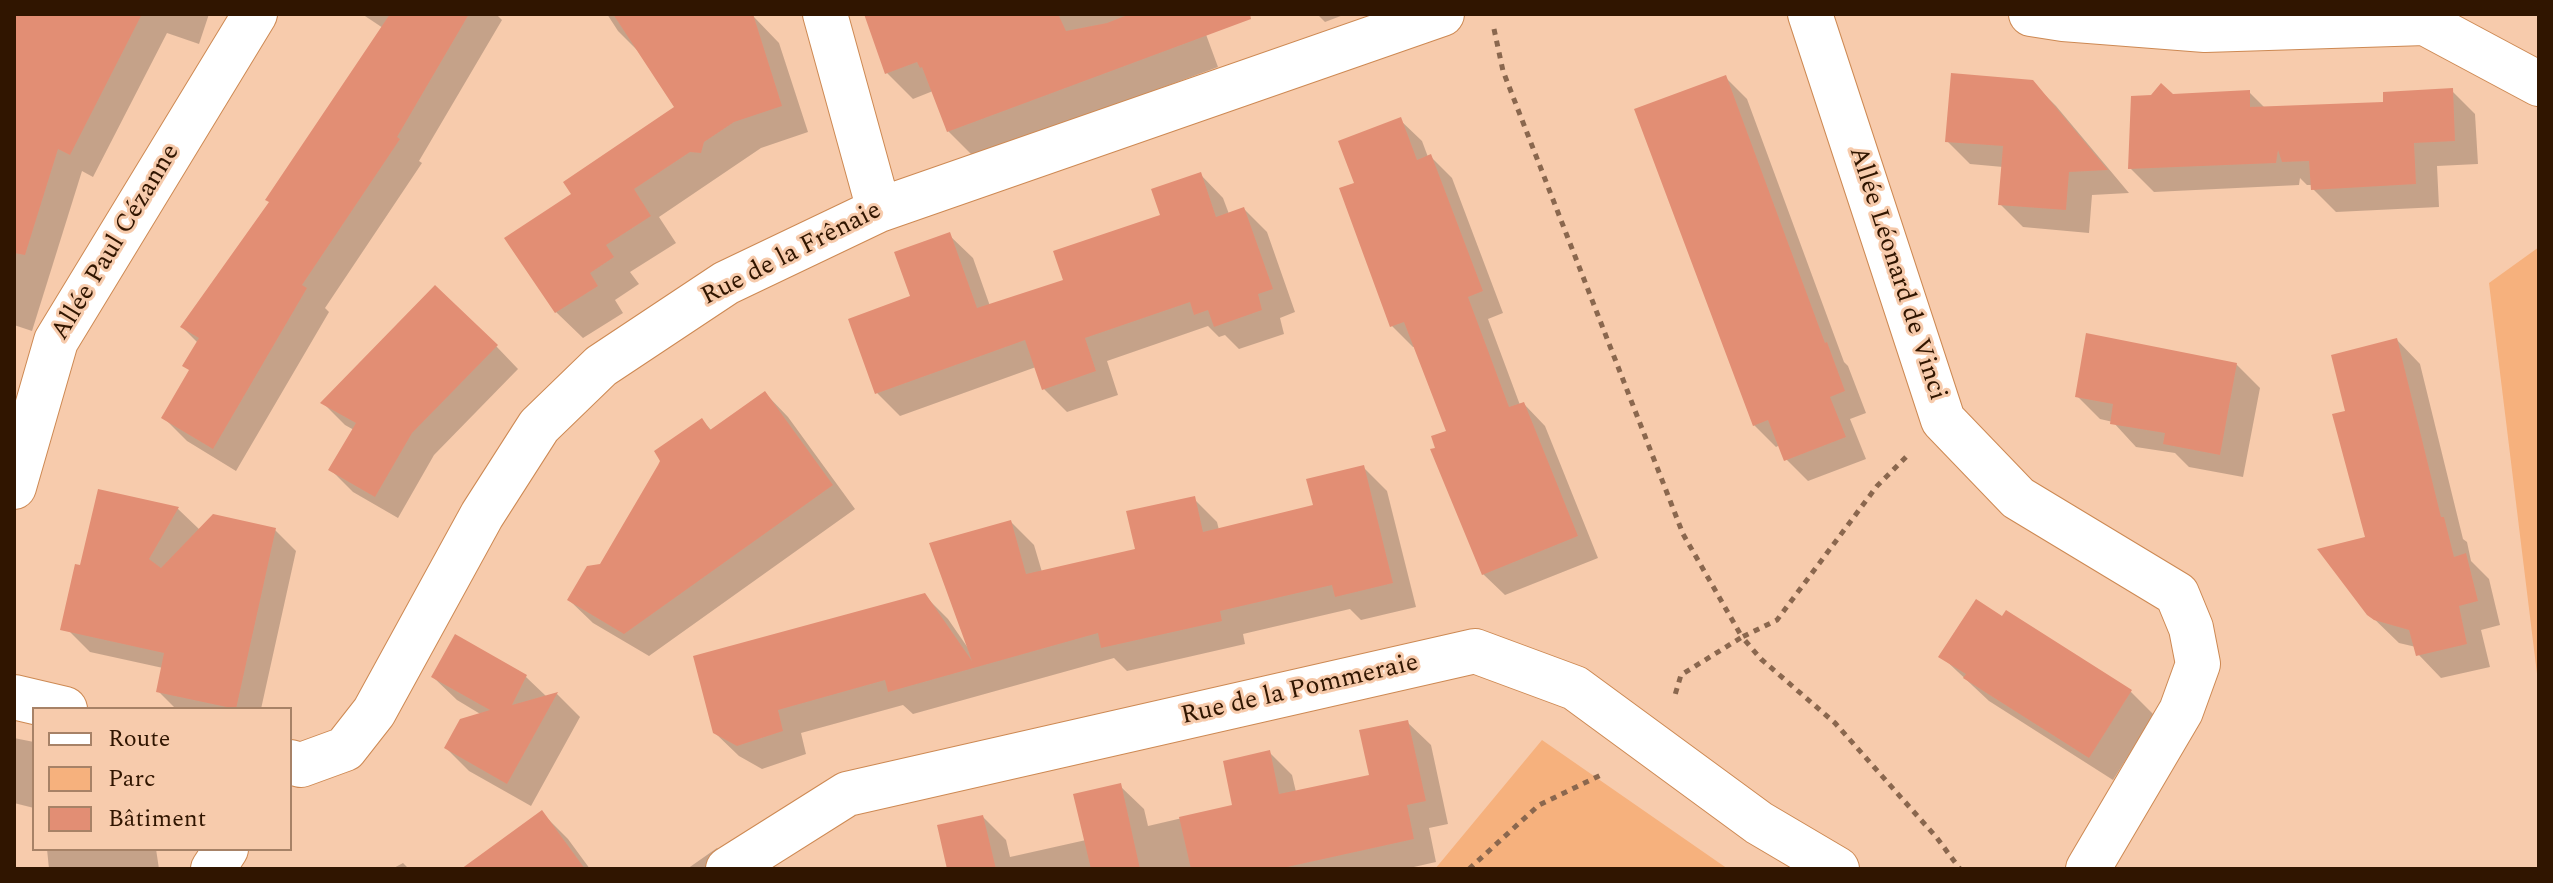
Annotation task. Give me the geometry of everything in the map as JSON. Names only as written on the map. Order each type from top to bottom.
[{"type":"street","name":"Allée Paul Cézanne","points":[[14,487],[56,341],[255,14]]},
{"type":"street","points":[[825,14],[879,210]]},
{"type":"street","name":"Rue de la Frênaie","points":[[292,763],[301,765],[345,749],[374,712],[482,515],[539,426],[601,366],[726,283],[879,210],[1442,14]]},
{"type":"street","name":"Allée Léonard de Vinci","points":[[1810,14],[1943,420],[2018,498],[2177,594],[2191,628],[2198,664],[2181,711],[2088,869]]},
{"type":"street","points":[[2031,14],[2205,30],[2425,23],[2539,84]]},
{"type":"street","name":"Rue de la Pommeraie","points":[[728,869],[847,794],[1475,651],[1575,688],[1759,823],[1837,869]]},
{"type":"street","points":[[14,697],[56,707]]},
{"type":"street","points":[[213,869],[225,851]]},
{"type":"path","points":[[1494,28],[1503,71],[1683,534],[1742,637],[1761,659],[1835,723],[1937,838],[1960,869]]},
{"type":"path","points":[[1469,869],[1539,805],[1656,748],[1681,675],[1742,637],[1777,620],[1877,486],[1943,420]]},
{"type":"green space","points":[[2539,247],[2539,690],[2489,283]]},
{"type":"green space","points":[[1542,740],[1728,869],[1435,869]]},
{"type":"building","points":[[14,14],[142,14],[70,155],[58,149],[25,255],[14,253]]},
{"type":"building","points":[[390,14],[469,14],[397,137],[400,139],[302,285],[307,288],[213,449],[161,418],[189,370],[182,366],[199,338],[180,327],[269,202],[265,200]]},
{"type":"building","points":[[613,14],[753,14],[782,106],[734,122],[704,142],[701,153],[690,152],[634,189],[651,216],[606,245],[614,257],[590,273],[598,286],[555,313],[504,238],[571,194],[563,182],[674,107]]},
{"type":"building","points":[[864,14],[1058,14],[1066,31],[1107,23],[1130,14],[1250,14],[1251,19],[947,132],[922,67],[917,62],[885,74]]},
{"type":"building","points":[[1951,73],[2033,80],[2108,170],[2069,172],[2066,210],[1998,205],[2003,146],[1945,142]]},
{"type":"building","points":[[1726,75],[1845,391],[1830,397],[1846,437],[1784,461],[1768,420],[1753,426],[1634,109]]},
{"type":"building","points":[[2161,83],[2173,94],[2250,90],[2250,107],[2383,102],[2383,92],[2453,88],[2455,141],[2414,143],[2416,184],[2311,190],[2309,161],[2282,162],[2278,150],[2276,163],[2128,169],[2131,96],[2151,95]]},
{"type":"building","points":[[1401,117],[1417,160],[1431,154],[1483,291],[1468,297],[1509,407],[1524,402],[1578,536],[1482,575],[1430,449],[1435,448],[1431,436],[1446,431],[1404,322],[1390,327],[1339,188],[1354,183],[1338,141]]},
{"type":"building","points":[[1201,172],[1216,217],[1244,207],[1273,289],[1258,294],[1262,310],[1214,327],[1208,310],[1194,315],[1190,302],[1085,338],[1096,371],[1042,390],[1025,340],[875,394],[848,319],[910,296],[894,252],[950,232],[977,308],[1063,280],[1053,251],[1160,215],[1151,189]]},
{"type":"building","points":[[435,285],[498,345],[412,433],[375,497],[328,470],[356,423],[320,403]]},
{"type":"building","points":[[2086,333],[2237,363],[2220,455],[2163,444],[2165,433],[2110,424],[2113,404],[2075,397]]},
{"type":"building","points":[[2397,338],[2441,517],[2444,517],[2454,557],[2466,553],[2478,601],[2459,606],[2467,644],[2416,656],[2409,630],[2367,615],[2317,549],[2365,537],[2332,414],[2345,411],[2331,355]]},
{"type":"building","points":[[765,391],[833,485],[624,634],[567,600],[587,566],[600,564],[658,465],[660,461],[654,451],[702,418],[710,430]]},
{"type":"building","points":[[1364,465],[1393,583],[1335,597],[1332,585],[1220,611],[1222,621],[1101,648],[1098,633],[888,692],[885,680],[778,710],[783,731],[737,746],[713,733],[693,656],[925,593],[972,661],[929,543],[1011,520],[1026,574],[1135,549],[1126,511],[1195,496],[1203,532],[1313,505],[1306,479]]},
{"type":"building","points":[[98,489],[179,507],[149,559],[161,568],[213,514],[276,528],[236,707],[156,692],[164,653],[60,630],[75,564],[80,565]]},
{"type":"building","points":[[1976,599],[2002,616],[2006,610],[2132,690],[2089,758],[1963,678],[1966,674],[1938,657]]},
{"type":"building","points":[[455,634],[527,675],[512,705],[558,692],[507,784],[444,748],[460,719],[490,710],[431,677]]},
{"type":"building","points":[[1408,720],[1426,801],[1407,805],[1414,839],[1278,869],[1191,869],[1179,817],[1232,805],[1223,761],[1270,750],[1279,794],[1369,775],[1359,730]]},
{"type":"building","points":[[1121,783],[1140,869],[1091,869],[1073,794]]},
{"type":"building","points":[[542,810],[585,869],[461,869]]},
{"type":"building","points":[[983,815],[996,869],[947,869],[937,825]]}]
